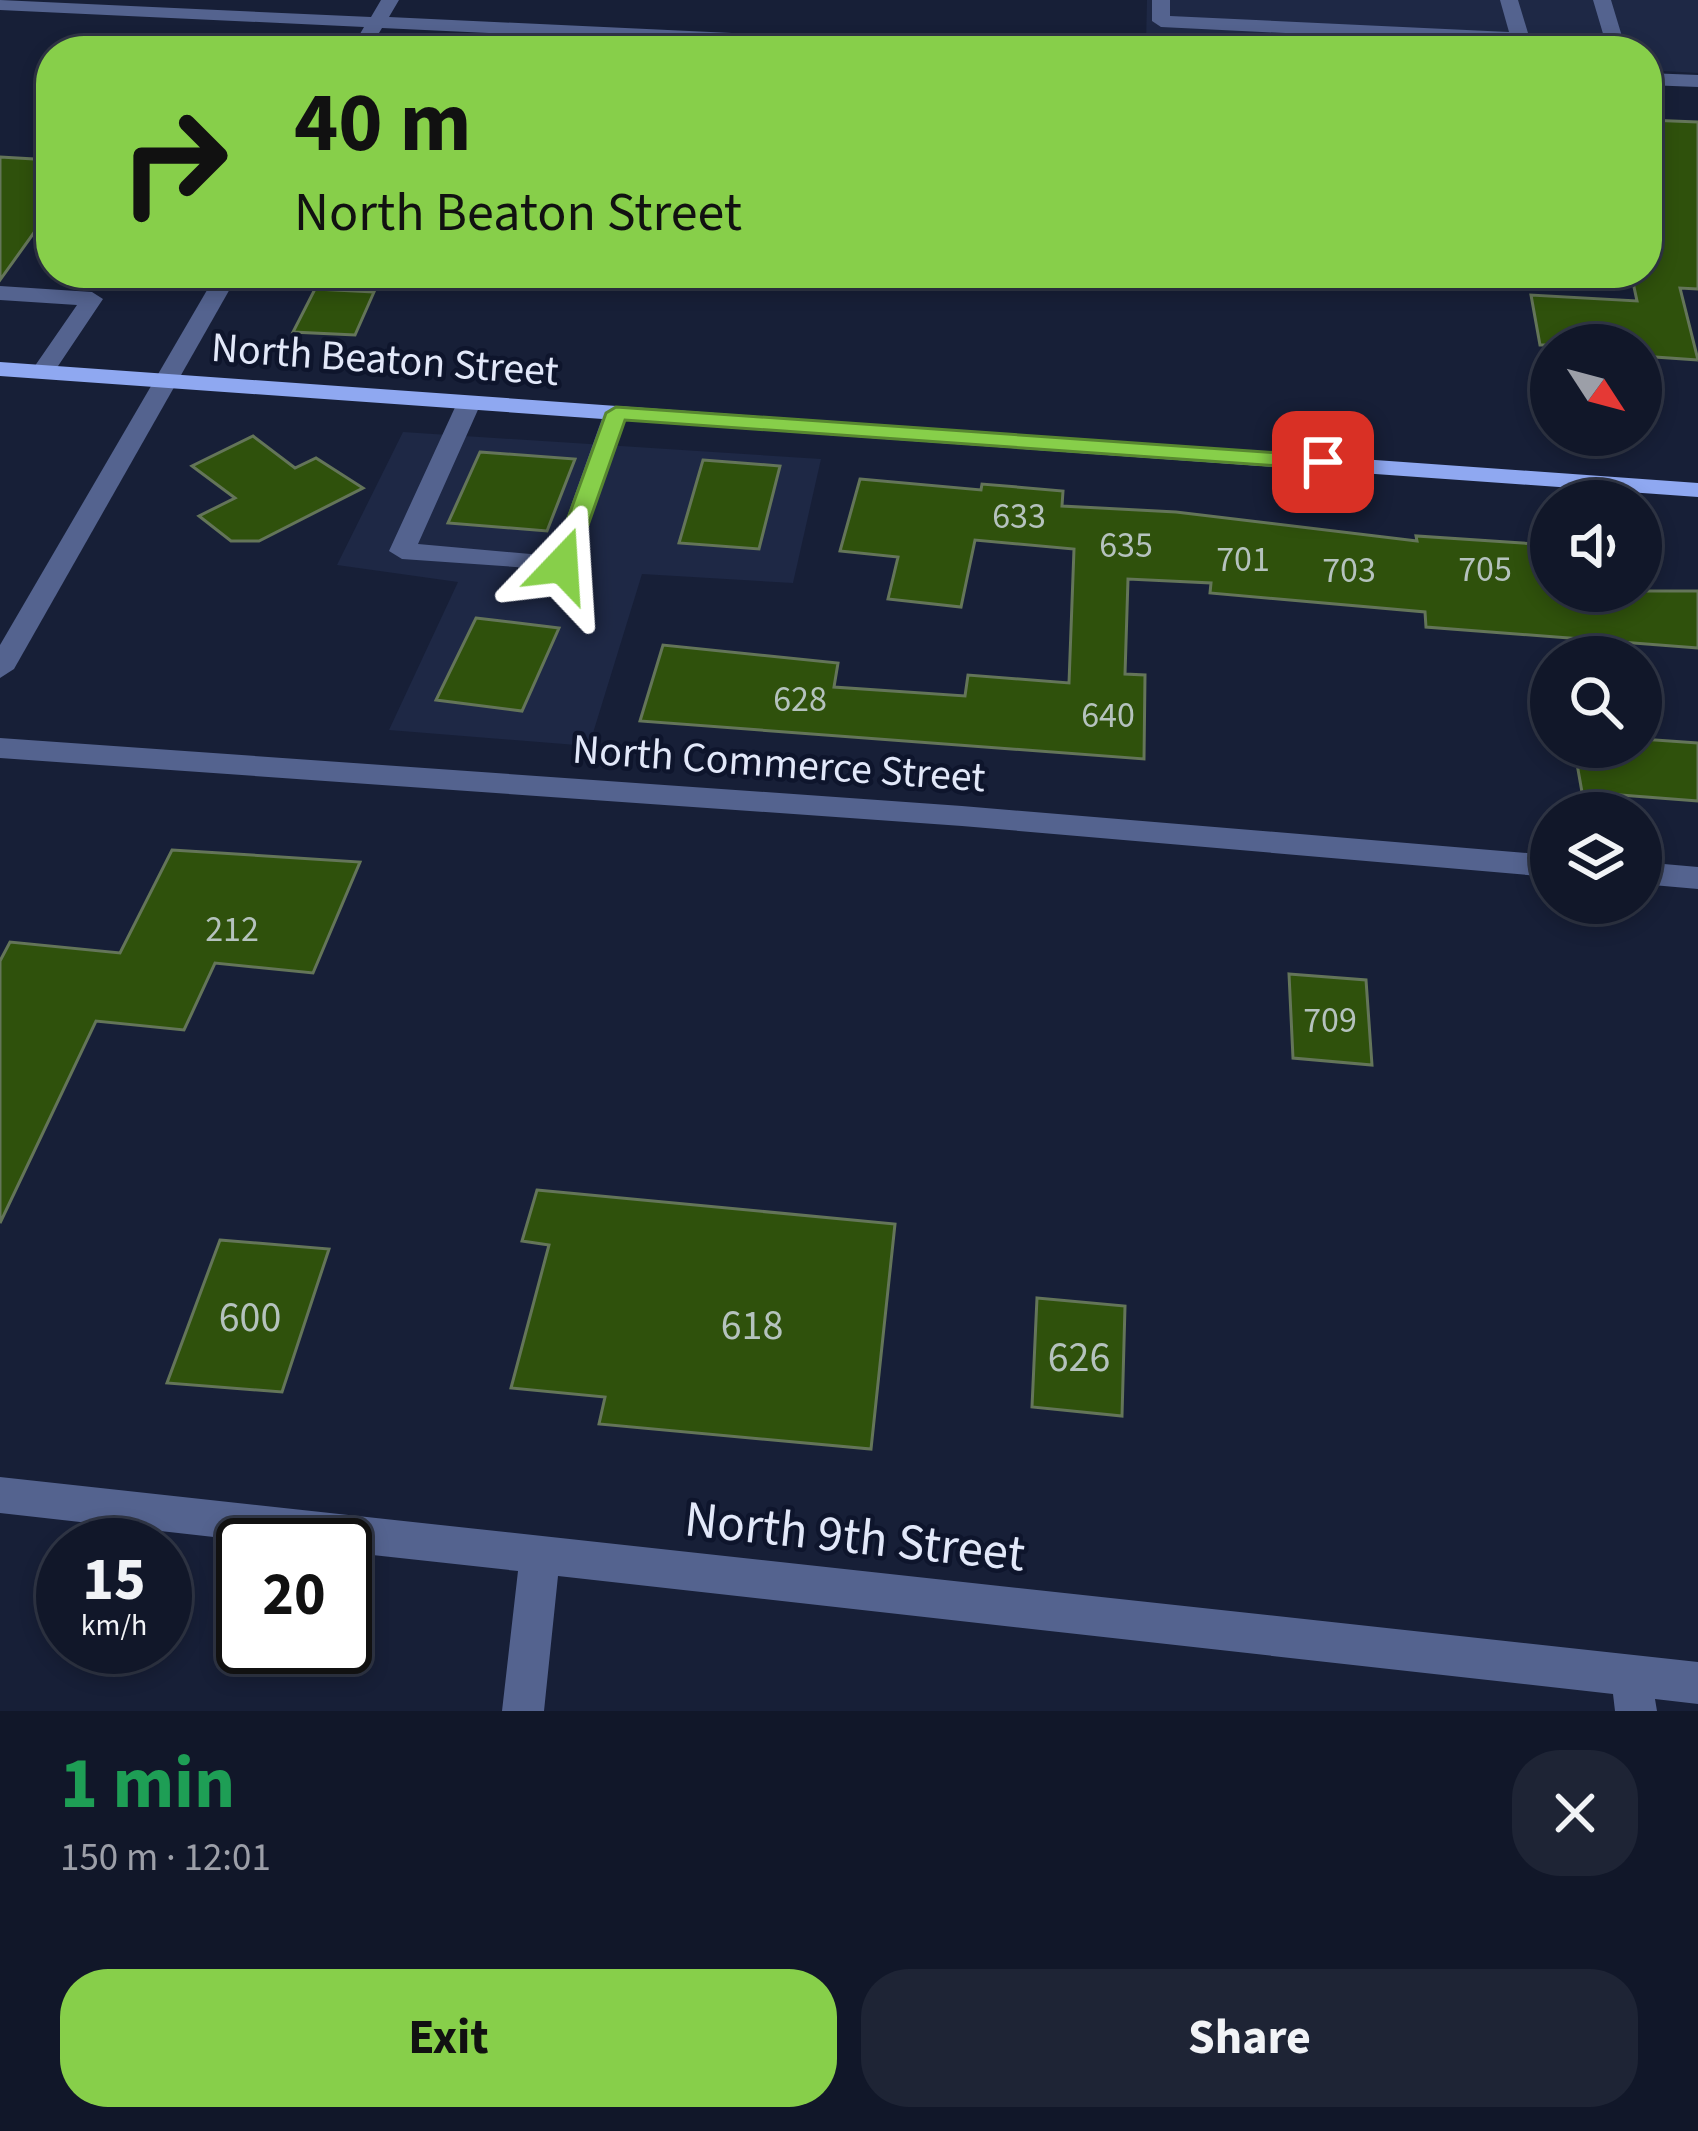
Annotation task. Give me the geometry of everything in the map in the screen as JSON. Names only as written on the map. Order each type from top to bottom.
[{"type":"main road","name":"North Beaton Street","points":[[0,369],[1698,490]]},
{"type":"street","points":[[368,36],[389,0]]},
{"type":"street","points":[[1161,0],[1161,21],[1387,36]]},
{"type":"street","points":[[1509,0],[1520,36]]},
{"type":"street","points":[[1602,0],[1614,36]]},
{"type":"street","points":[[0,5],[208,7],[694,36]]},
{"type":"street","points":[[1662,80],[1698,81]]},
{"type":"street","points":[[42,373],[100,288]]},
{"type":"street","points":[[0,669],[219,288]]},
{"type":"street","points":[[0,292],[92,299]]},
{"type":"street","points":[[469,403],[402,551],[562,565],[616,413]]},
{"type":"street","name":"North Commerce Street","points":[[0,748],[962,816],[1530,864]]},
{"type":"street","points":[[1662,875],[1698,878]]},
{"type":"street","name":"North 9th Street","points":[[0,1495],[540,1555],[1633,1693],[1698,1682]]},
{"type":"street","points":[[523,1711],[540,1555]]},
{"type":"shaded area","points":[[1147,0],[1698,0],[1698,73],[1662,71],[1662,36],[1146,36]]},
{"type":"shaded area","points":[[403,432],[821,459],[793,583],[642,574],[589,746],[389,730],[458,582],[337,565]]},
{"type":"building","points":[[1662,121],[1698,122],[1698,289],[1680,288],[1698,360],[1662,357],[1662,324],[1536,324],[1531,295],[1637,301],[1634,288],[1662,288]]},
{"type":"building","points":[[0,157],[36,159],[36,230],[0,280]]},
{"type":"building","points":[[315,289],[374,292],[355,335],[293,332]]},
{"type":"building","points":[[253,436],[295,468],[316,458],[363,488],[259,541],[231,541],[199,516],[235,498],[192,466]]},
{"type":"building","points":[[480,452],[575,459],[547,531],[448,523]]},
{"type":"building","points":[[703,460],[780,466],[759,549],[679,543]]},
{"type":"building","points":[[860,479],[981,490],[982,484],[1063,491],[1062,506],[1176,512],[1417,541],[1416,536],[1530,544],[1530,612],[1662,612],[1662,591],[1698,591],[1698,648],[1662,645],[1662,636],[1543,636],[1426,627],[1425,612],[1210,593],[1211,583],[1128,579],[1125,674],[1145,675],[1144,759],[640,721],[663,645],[838,663],[834,687],[965,696],[968,675],[1069,683],[1074,549],[975,540],[961,607],[888,599],[898,557],[840,551]]},
{"type":"building","points":[[476,618],[559,628],[522,711],[436,700]]},
{"type":"building","points":[[1662,740],[1698,743],[1698,801],[1662,798],[1662,792],[1582,792],[1578,768],[1662,768]]},
{"type":"building","points":[[172,850],[360,862],[313,973],[215,963],[184,1030],[96,1021],[0,1223],[0,961],[10,942],[120,953]]},
{"type":"building","points":[[1289,974],[1366,980],[1372,1065],[1293,1058]]},
{"type":"building","points":[[537,1190],[895,1224],[871,1449],[599,1424],[605,1397],[511,1388],[549,1245],[522,1241]]},
{"type":"building","points":[[220,1240],[329,1249],[282,1392],[167,1383]]},
{"type":"building","points":[[1037,1298],[1125,1306],[1122,1416],[1032,1407]]},
{"type":"route","points":[[562,565],[616,413],[1323,462]]}]
